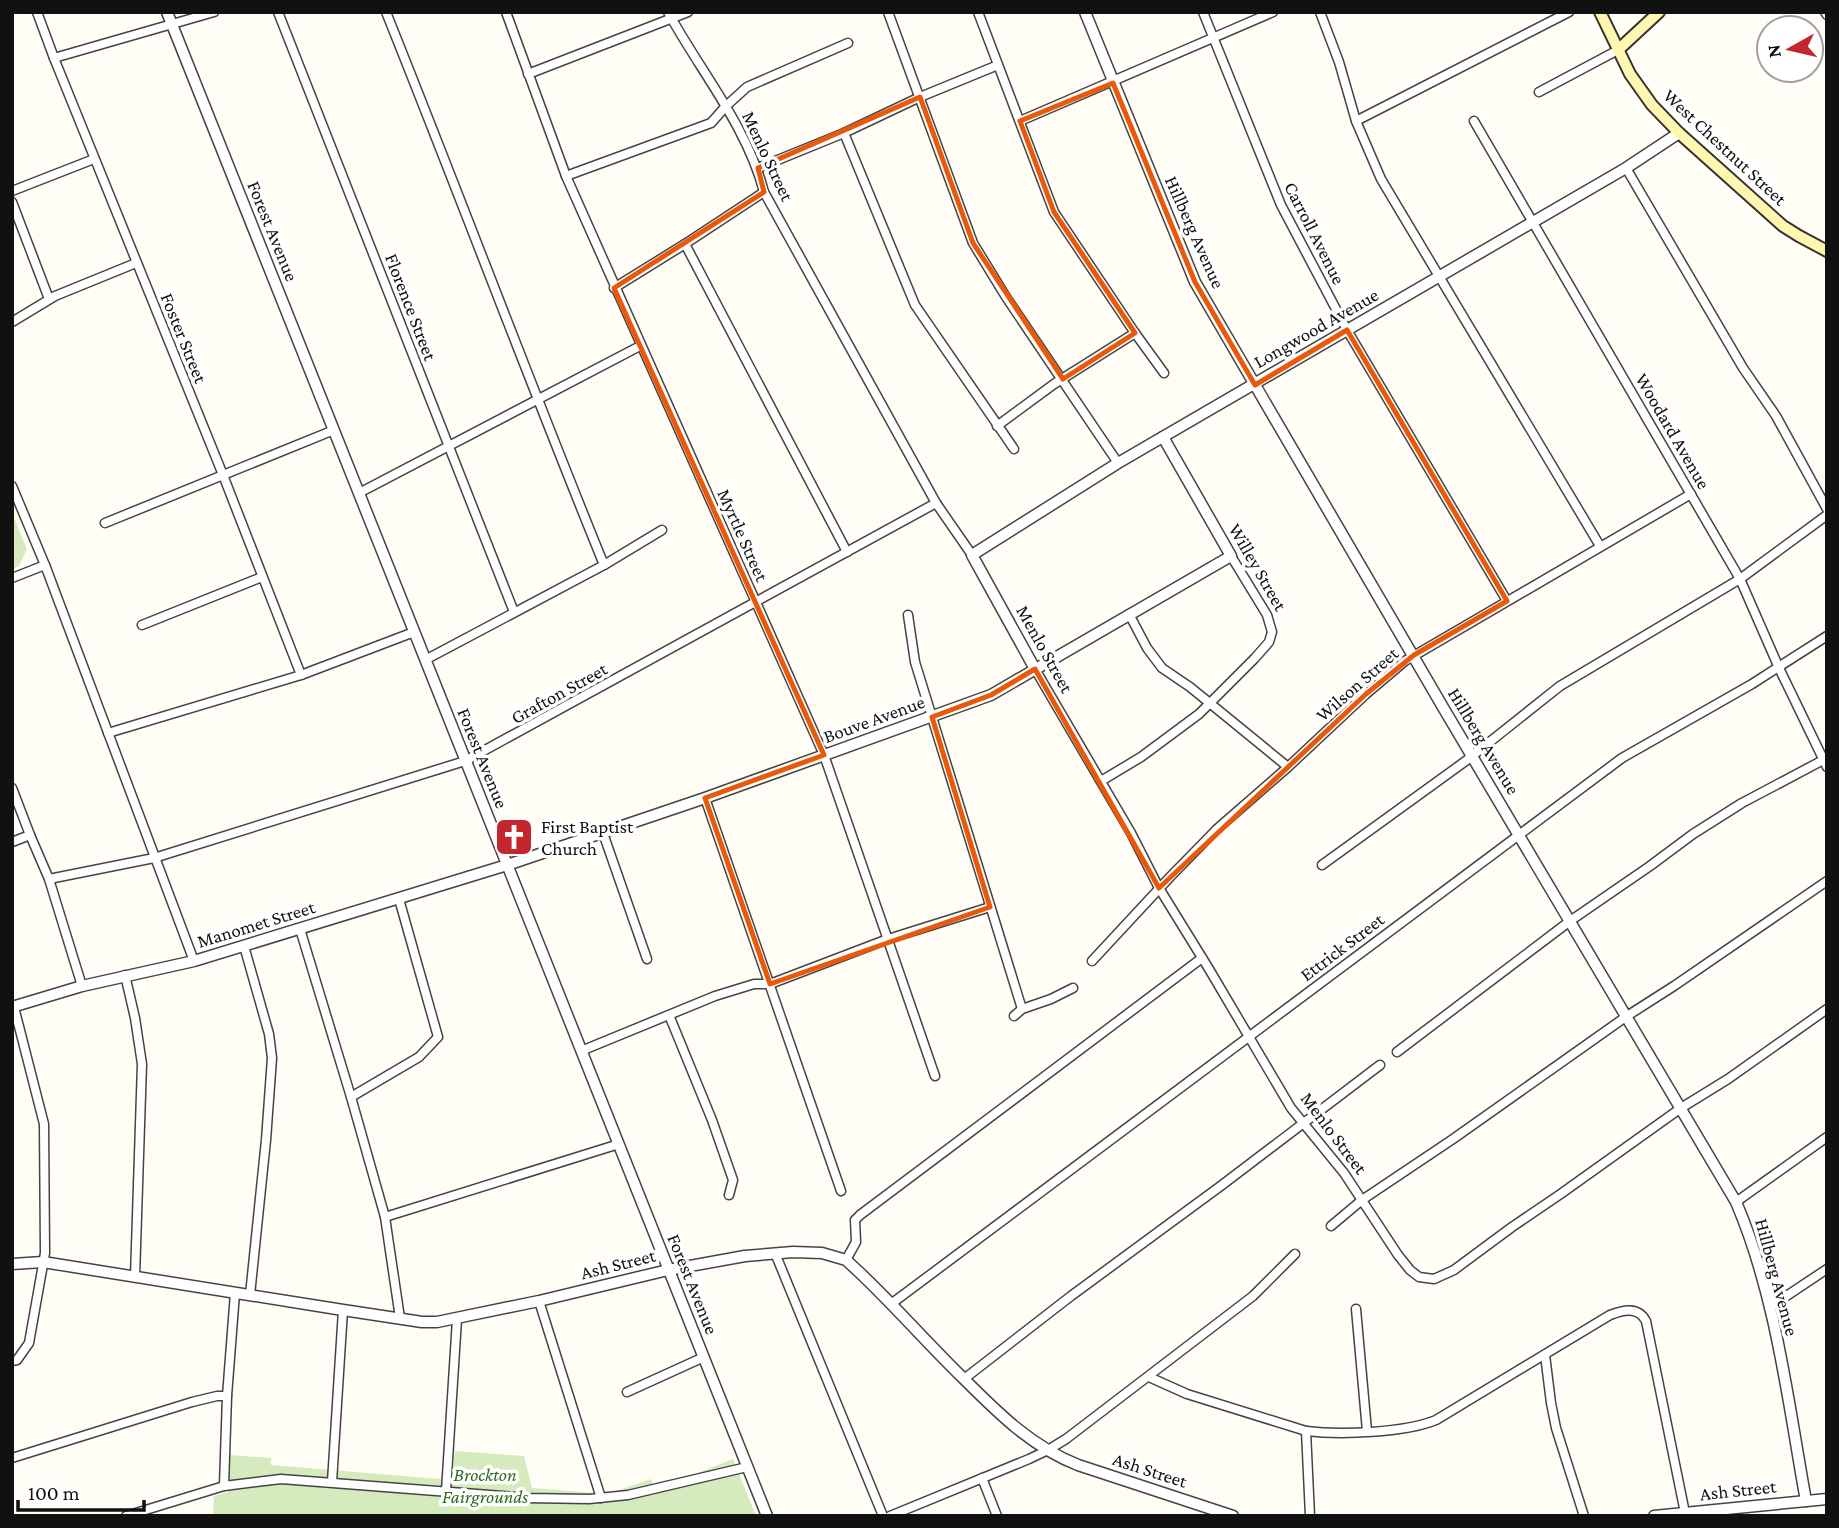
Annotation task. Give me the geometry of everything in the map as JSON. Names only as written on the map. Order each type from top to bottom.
[{"type":"main road","name":"West Chestnut Street","points":[[1600,12],[1630,74],[1679,133],[1783,226],[1827,251]]},
{"type":"main road","points":[[1618,50],[1659,12]]},
{"type":"street","name":"Foster Street","points":[[37,12],[301,675]]},
{"type":"street","name":"Forest Avenue","points":[[167,12],[767,1516]]},
{"type":"street","points":[[54,58],[214,12]]},
{"type":"street","name":"Florence Street","points":[[278,12],[514,612]]},
{"type":"street","points":[[386,12],[604,565]]},
{"type":"street","name":"Myrtle Street","points":[[506,12],[566,176],[824,755],[935,1076]]},
{"type":"street","points":[[528,74],[670,16],[688,12]]},
{"type":"street","points":[[888,12],[973,243],[1006,297],[1118,463]]},
{"type":"street","points":[[978,12],[1054,212],[1164,373]]},
{"type":"street","name":"Hillberg Avenue","points":[[1085,12],[1195,282],[1736,1202],[1751,1239],[1770,1307],[1806,1501]]},
{"type":"street","name":"Carroll Avenue","points":[[1203,12],[1281,205],[1347,330],[1507,601]]},
{"type":"street","points":[[1020,121],[1273,12]]},
{"type":"street","points":[[1320,12],[1339,62],[1356,121],[1381,179],[1600,546]]},
{"type":"street","points":[[1356,121],[1569,12]]},
{"type":"street","name":"Menlo Street","points":[[670,16],[726,106],[758,168],[764,192],[936,503],[972,555],[1131,833],[1159,888],[1291,1108],[1335,1161],[1398,1255],[1415,1274],[1426,1279],[1437,1279],[1454,1270],[1681,1108]]},
{"type":"street","points":[[566,176],[711,123],[747,87],[848,43]]},
{"type":"street","points":[[1539,92],[1618,50]]},
{"type":"street","points":[[758,168],[998,65]]},
{"type":"street","name":"Woodard Avenue","points":[[1474,121],[1740,579],[1779,668],[1826,762]]},
{"type":"street","points":[[844,133],[915,305],[1014,449]]},
{"type":"street","name":"Longwood Avenue","points":[[972,555],[1118,463],[1626,168],[1679,133]]},
{"type":"street","points":[[12,191],[94,159]]},
{"type":"street","points":[[1626,168],[1743,368],[1776,416],[1827,509]]},
{"type":"street","points":[[614,288],[764,192]]},
{"type":"street","points":[[12,202],[49,299]]},
{"type":"street","points":[[685,244],[847,552]]},
{"type":"street","points":[[12,322],[49,299],[136,263]]},
{"type":"street","points":[[997,426],[1135,333]]},
{"type":"street","points":[[359,493],[640,346]]},
{"type":"street","points":[[104,523],[334,430]]},
{"type":"street","name":"Willey Street","points":[[1163,437],[1271,626],[1272,637],[1210,704]]},
{"type":"street","points":[[12,486],[45,565],[194,961]]},
{"type":"street","name":"Wilson Street","points":[[1093,961],[1217,829],[1366,694],[1414,655],[1691,494]]},
{"type":"street","name":"Grafton Street","points":[[49,879],[154,858],[465,761],[936,503]]},
{"type":"street","points":[[1322,865],[1472,755],[1571,678],[1740,579],[1827,515]]},
{"type":"street","points":[[425,660],[604,565],[662,530]]},
{"type":"street","name":"Bouve Avenue","points":[[507,865],[705,798],[991,695],[1231,556]]},
{"type":"street","points":[[12,578],[45,565]]},
{"type":"street","points":[[142,625],[262,577]]},
{"type":"street","points":[[1129,614],[1147,648],[1162,668],[1288,767]]},
{"type":"street","points":[[908,615],[915,662],[1022,1009]]},
{"type":"street","points":[[108,733],[301,675],[414,632]]},
{"type":"street","name":"Ettrick Street","points":[[891,1304],[1622,758],[1779,668],[1827,636]]},
{"type":"street","points":[[1101,781],[1152,749],[1210,704]]},
{"type":"street","points":[[1397,1052],[1570,921],[1693,834],[1742,803],[1826,762]]},
{"type":"street","points":[[12,788],[49,879],[82,986]]},
{"type":"street","points":[[705,798],[841,1191]]},
{"type":"street","points":[[603,833],[647,959]]},
{"type":"street","points":[[12,842],[30,835]]},
{"type":"street","name":"Manomet Street","points":[[13,1007],[125,975],[194,961],[507,865]]},
{"type":"street","points":[[1331,1226],[1362,1200],[1827,881]]},
{"type":"street","points":[[351,1097],[419,1057],[438,1037],[399,899]]},
{"type":"street","points":[[581,1051],[715,996],[754,984],[770,984],[888,939],[990,907]]},
{"type":"street","points":[[300,929],[385,1217],[400,1318]]},
{"type":"street","points":[[244,946],[269,1034],[272,1058],[250,1295]]},
{"type":"street","points":[[846,1260],[856,1242],[855,1220],[860,1215],[1202,958]]},
{"type":"street","points":[[125,975],[142,1065],[135,1277]]},
{"type":"street","points":[[1014,1016],[1022,1009],[1073,988]]},
{"type":"street","points":[[12,1361],[17,1360],[29,1343],[45,1253],[44,1124],[13,1007]]},
{"type":"street","points":[[1681,1108],[1737,1073],[1827,1009]]},
{"type":"street","points":[[669,1015],[712,1120],[733,1180],[729,1195]]},
{"type":"street","points":[[964,1379],[1380,1065]]},
{"type":"street","points":[[1736,1202],[1827,1137]]},
{"type":"street","points":[[385,1217],[619,1144]]},
{"type":"street","name":"Ash Street","points":[[12,1264],[43,1262],[343,1310],[437,1322],[730,1257],[822,1252],[846,1260],[1009,1423],[1048,1450],[1078,1465],[1227,1515]]},
{"type":"street","points":[[775,1253],[883,1516]]},
{"type":"street","points":[[890,1516],[1048,1450],[1254,1296],[1295,1254]]},
{"type":"street","points":[[1770,1307],[1827,1269]]},
{"type":"street","points":[[224,1486],[235,1293]]},
{"type":"street","points":[[539,1301],[601,1498]]},
{"type":"street","points":[[1356,1309],[1367,1431]]},
{"type":"street","points":[[332,1482],[343,1310]]},
{"type":"street","points":[[1149,1377],[1187,1394],[1306,1431],[1337,1433],[1406,1428],[1436,1420],[1610,1315],[1620,1311],[1633,1311],[1641,1314],[1646,1321],[1685,1513]]},
{"type":"street","points":[[446,1491],[457,1319]]},
{"type":"street","points":[[1545,1355],[1550,1403],[1556,1428],[1584,1516]]},
{"type":"street","points":[[626,1392],[704,1357]]},
{"type":"street","points":[[12,1458],[192,1402],[228,1396]]},
{"type":"street","points":[[1306,1431],[1310,1516]]},
{"type":"street","points":[[126,1516],[224,1486],[281,1479],[528,1498],[601,1498],[628,1496],[747,1466]]},
{"type":"street","points":[[982,1478],[997,1516]]},
{"type":"street","name":"Ash Street","points":[[1654,1516],[1709,1513],[1827,1499]]},
{"type":"highlighted area","points":[[1113,83],[1195,282],[1255,385],[1347,330],[1507,601],[1414,655],[1366,694],[1159,888],[1035,669],[991,695],[932,717],[990,907],[770,984],[705,798],[824,755],[614,288],[764,192],[758,168],[920,97],[973,243],[1063,379],[1135,333],[1054,212],[1020,121]]},
{"type":"green space","points":[[12,513],[27,549],[19,566],[12,569]]},
{"type":"green space","name":"Brockton Fairgrounds","points":[[455,1451],[524,1456],[532,1488],[608,1494],[651,1479],[655,1490],[733,1459],[756,1516],[213,1516],[214,1496],[228,1492],[230,1455],[271,1458],[271,1465],[452,1480]]},
{"type":"place","name":"First Baptist Church","points":[[514,837]]}]
